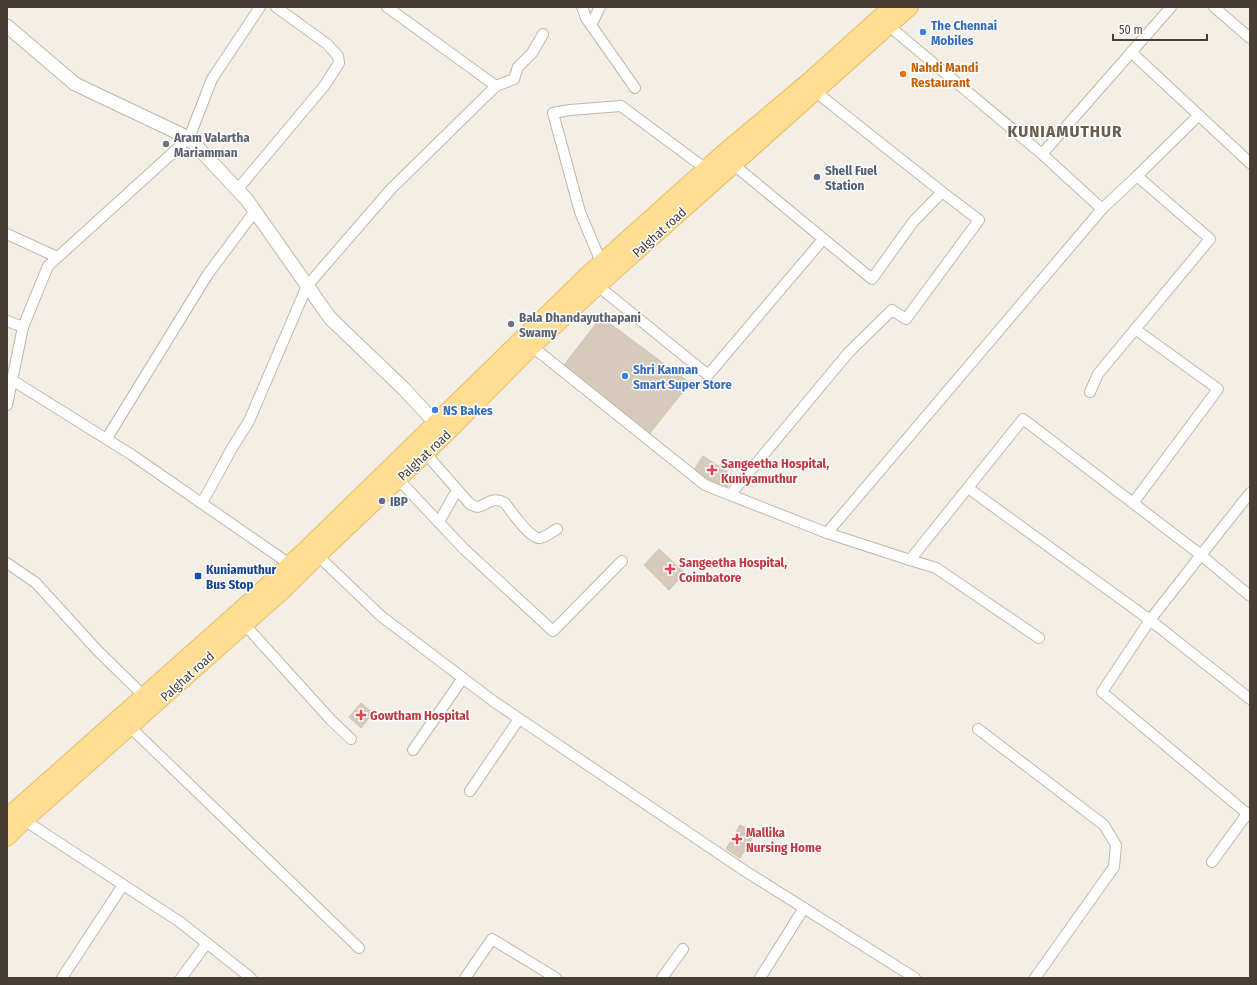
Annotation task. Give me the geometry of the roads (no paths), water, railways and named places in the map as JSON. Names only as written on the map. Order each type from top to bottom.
[{"type":"main road","name":"Palghat road","points":[[7,838],[13,815],[144,696],[295,569],[441,429],[527,342],[601,262],[810,80],[891,7]]},
{"type":"main road","name":"Palghat road","points":[[527,342],[598,286],[910,7]]},
{"type":"main road","name":"Palghat road","points":[[313,552],[426,454],[441,429]]},
{"type":"main road","name":"Palghat road","points":[[13,815],[130,727],[285,589],[295,569]]},
{"type":"street","points":[[7,405],[23,327],[48,266],[189,138],[212,79],[260,7]]},
{"type":"street","points":[[237,190],[325,85],[339,63],[338,56],[327,44],[276,7]]},
{"type":"street","points":[[387,7],[496,86]]},
{"type":"street","points":[[582,7],[586,18],[635,88]]},
{"type":"street","points":[[591,24],[600,7]]},
{"type":"street","points":[[1042,154],[1171,7]]},
{"type":"street","points":[[1214,7],[1250,38]]},
{"type":"street","points":[[7,26],[75,84],[189,138],[237,190],[254,211],[330,318],[404,389],[441,429]]},
{"type":"street","points":[[889,26],[1042,154],[1102,209]]},
{"type":"street","points":[[202,503],[249,421],[307,286],[391,190],[496,86],[514,79],[518,68],[532,53],[543,34]]},
{"type":"street","points":[[1131,52],[1250,163]]},
{"type":"street","points":[[730,494],[849,352],[892,310],[906,319],[979,220],[816,92]]},
{"type":"street","points":[[601,262],[580,212],[553,112],[621,106],[706,169]]},
{"type":"street","points":[[827,533],[1102,209],[1199,115]]},
{"type":"street","points":[[734,165],[872,279],[913,222],[942,192]]},
{"type":"street","points":[[1090,392],[1098,374],[1210,239],[1137,176]]},
{"type":"street","points":[[107,438],[208,274],[254,211]]},
{"type":"street","points":[[7,234],[57,257]]},
{"type":"street","points":[[598,286],[708,375],[819,244]]},
{"type":"street","points":[[7,321],[23,327]]},
{"type":"street","points":[[1133,503],[1218,389],[1135,329]]},
{"type":"street","points":[[527,342],[705,485],[827,533],[936,568],[1039,638]]},
{"type":"street","points":[[12,380],[107,438],[295,569]]},
{"type":"street","points":[[910,560],[1023,419],[1201,555],[1250,596]]},
{"type":"street","points":[[426,454],[473,507],[478,508],[495,499],[505,503],[531,535],[537,538],[540,538],[557,529]]},
{"type":"street","points":[[398,479],[464,549],[553,631],[622,561]]},
{"type":"street","points":[[968,488],[1150,620],[1250,698]]},
{"type":"street","points":[[439,522],[457,490]]},
{"type":"street","points":[[1212,862],[1248,815],[1102,692],[1150,620],[1250,493]]},
{"type":"street","points":[[313,552],[381,616],[493,701],[745,871],[915,978]]},
{"type":"street","points":[[7,563],[36,583],[97,650],[144,696]]},
{"type":"street","points":[[245,624],[326,714],[351,739]]},
{"type":"street","points":[[412,750],[463,678]]},
{"type":"street","points":[[470,791],[519,719]]},
{"type":"street","points":[[130,727],[359,948]]},
{"type":"street","points":[[978,729],[1104,825],[1116,845],[1114,867],[1035,978]]},
{"type":"street","points":[[13,815],[180,922],[251,978]]},
{"type":"street","points":[[62,978],[123,885]]},
{"type":"street","points":[[760,978],[804,908]]},
{"type":"street","points":[[465,978],[492,939],[556,978]]},
{"type":"street","points":[[181,978],[207,943]]},
{"type":"street","points":[[662,978],[683,949]]},
{"type":"place","name":"The Chennai Mobiles","points":[[923,32]]},
{"type":"place","name":"Nahdi Mandi Restaurant","points":[[903,74]]},
{"type":"place","name":"Aram Valartha Mariamman","points":[[166,144]]},
{"type":"place","name":"Shell Fuel Station","points":[[817,177]]},
{"type":"place","name":"Bala Dhandayuthapani Swamy","points":[[511,324]]},
{"type":"place","name":"Shri Kannan Smart Super Store","points":[[625,376]]},
{"type":"place","name":"NS Bakes","points":[[435,410]]},
{"type":"place","name":"Sangeetha Hospital, Kuniyamuthur","points":[[712,470]]},
{"type":"place","name":"IBP","points":[[382,501]]},
{"type":"place","name":"Sangeetha Hospital, Coimbatore","points":[[670,569]]},
{"type":"place","name":"Kuniamuthur Bus Stop","points":[[198,576]]},
{"type":"place","name":"Gowtham Hospital","points":[[361,715]]},
{"type":"place","name":"Mallika Nursing Home","points":[[737,839]]},
{"type":"district","name":"KUNIAMUTHUR","points":[[1065,131]]}]
